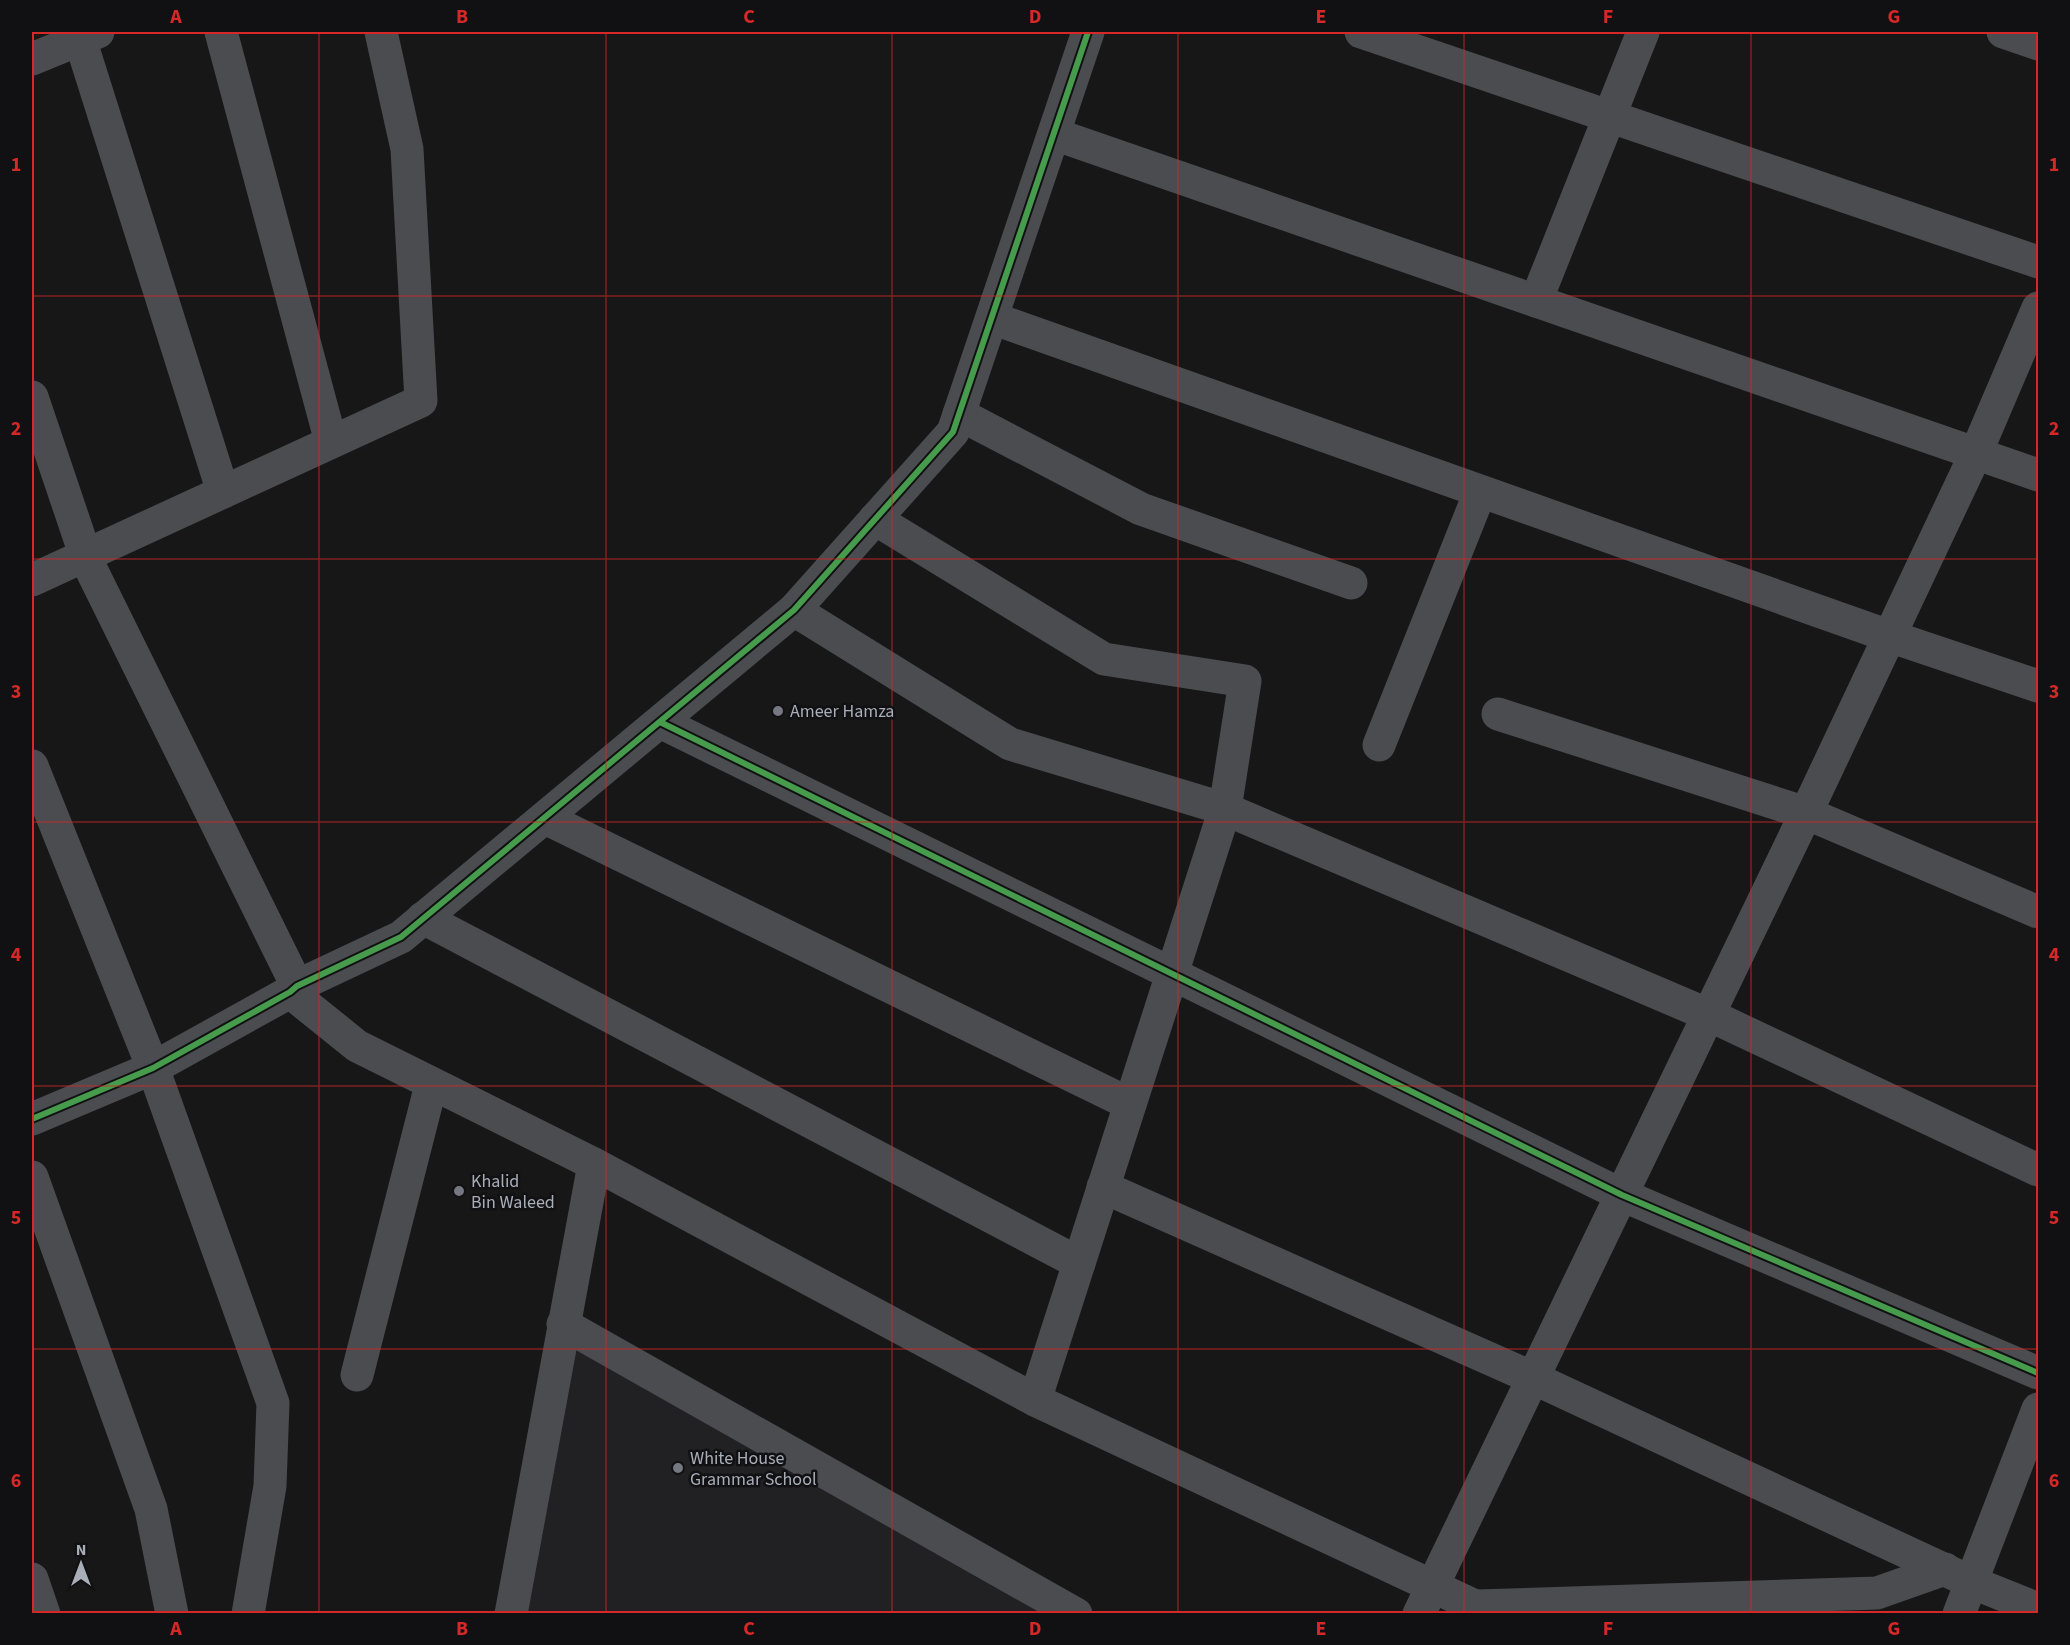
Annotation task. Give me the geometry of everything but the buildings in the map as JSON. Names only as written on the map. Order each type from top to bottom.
[{"type":"street","points":[[221,32],[331,442]]},
{"type":"street","points":[[32,580],[421,401],[407,149],[381,32]]},
{"type":"street","points":[[32,1119],[153,1068],[294,989],[401,937],[794,610],[953,432],[1088,32]]},
{"type":"street","points":[[1360,32],[2038,262]]},
{"type":"street","points":[[1536,300],[1643,32]]},
{"type":"street","points":[[2003,32],[2038,44]]},
{"type":"street","points":[[32,59],[89,35],[223,492]]},
{"type":"street","points":[[1054,134],[2038,475]]},
{"type":"street","points":[[1419,1614],[1806,813],[1976,453],[2038,308]]},
{"type":"street","points":[[992,318],[1889,636],[2038,686]]},
{"type":"street","points":[[32,397],[85,555],[294,989],[357,1046],[431,1085],[594,1164],[1035,1400],[1485,1610],[1876,1593],[1958,1576]]},
{"type":"street","points":[[959,414],[1141,509],[1351,583]]},
{"type":"street","points":[[1379,745],[1480,492]]},
{"type":"street","points":[[875,519],[1104,659],[1245,681],[1225,809],[1035,1400]]},
{"type":"street","points":[[794,610],[1010,744],[1225,809],[1709,1015],[2038,1170]]},
{"type":"street","points":[[1498,714],[1806,813],[2038,912]]},
{"type":"street","points":[[660,722],[1622,1195],[2038,1373]]},
{"type":"street","points":[[32,766],[153,1068],[273,1403],[270,1486],[248,1614]]},
{"type":"street","points":[[545,818],[1130,1104]]},
{"type":"street","points":[[423,918],[1079,1263]]},
{"type":"street","points":[[357,1375],[431,1085]]},
{"type":"street","points":[[511,1614],[594,1164]]},
{"type":"street","points":[[32,1177],[152,1509],[172,1614]]},
{"type":"street","points":[[1103,1187],[1533,1378],[1958,1576],[2038,1610]]},
{"type":"street","points":[[563,1324],[1076,1614]]},
{"type":"street","points":[[1959,1614],[1958,1576],[2038,1409]]},
{"type":"street","points":[[32,1579],[44,1614]]},
{"type":"shaded area","name":"White House Grammar School","points":[[563,1324],[1072,1614],[511,1614]]},
{"type":"cycle path","points":[[32,1119],[153,1068],[297,986],[401,937],[794,610],[953,432],[1088,32]]},
{"type":"cycle path","points":[[660,722],[1622,1195],[2038,1373]]},
{"type":"place","name":"Ameer Hamza","points":[[778,711]]},
{"type":"place","name":"Khalid Bin Waleed","points":[[459,1191]]},
{"type":"place","name":"White House Grammar School","points":[[678,1468]]}]
